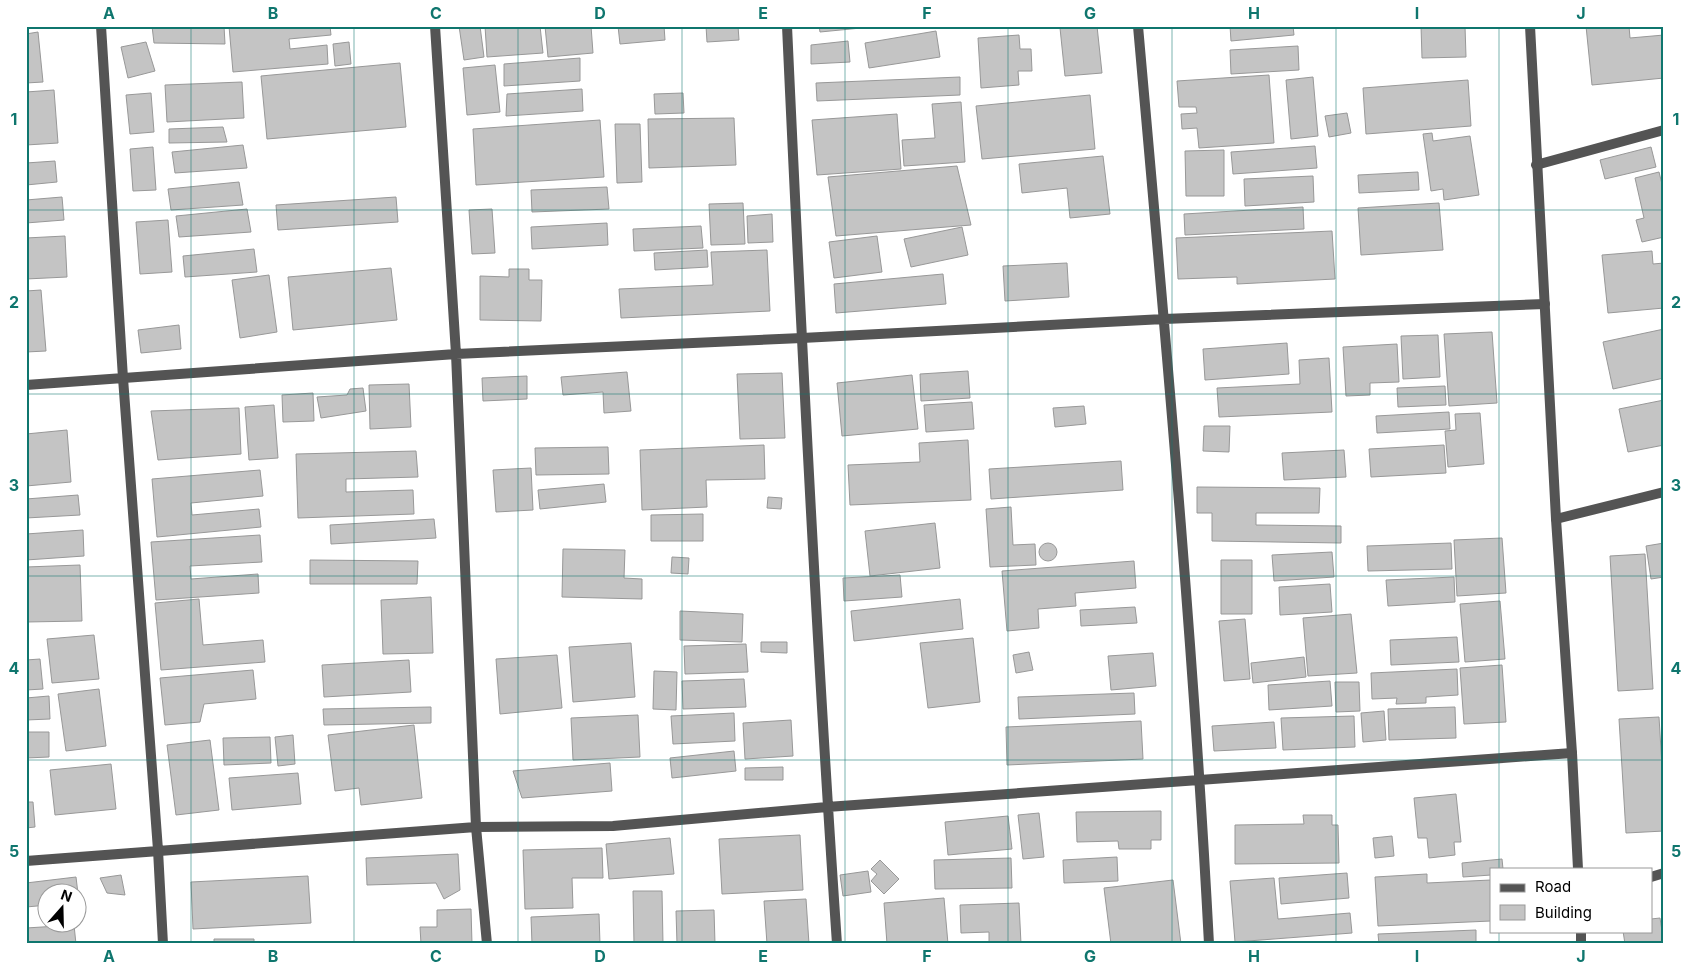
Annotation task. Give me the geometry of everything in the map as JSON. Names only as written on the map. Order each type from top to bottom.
[{"type":"street","points":[[101,26],[163,944]]},
{"type":"street","points":[[435,26],[456,354],[476,827],[487,944]]},
{"type":"street","points":[[787,26],[827,807],[836,944]]},
{"type":"street","points":[[1138,26],[1164,319],[1200,781],[1209,944]]},
{"type":"street","points":[[1530,26],[1556,519],[1578,868]]},
{"type":"street","points":[[1536,165],[1664,130]]},
{"type":"street","points":[[26,385],[456,354],[1164,319],[1545,304]]},
{"type":"street","points":[[1556,519],[1664,492]]},
{"type":"street","points":[[26,861],[476,827],[612,826],[827,807],[1200,781],[1572,752]]},
{"type":"street","points":[[1652,877],[1664,873]]},
{"type":"building","points":[[152,26],[224,26],[225,44],[154,43]]},
{"type":"building","points":[[229,26],[330,26],[331,35],[289,39],[290,49],[327,45],[328,64],[233,72]]},
{"type":"building","points":[[459,26],[480,26],[484,57],[464,60]]},
{"type":"building","points":[[485,26],[540,26],[543,53],[487,57]]},
{"type":"building","points":[[545,26],[591,26],[593,53],[548,57]]},
{"type":"building","points":[[618,26],[664,26],[665,40],[620,44]]},
{"type":"building","points":[[706,26],[738,26],[739,40],[707,42]]},
{"type":"building","points":[[819,26],[860,26],[861,28],[820,32]]},
{"type":"building","points":[[1097,26],[1102,73],[1065,76],[1060,28]]},
{"type":"building","points":[[1230,26],[1293,26],[1294,35],[1231,41]]},
{"type":"building","points":[[1421,26],[1465,26],[1466,57],[1422,58]]},
{"type":"building","points":[[1586,26],[1629,26],[1630,38],[1664,35],[1664,78],[1592,85]]},
{"type":"building","points":[[936,31],[940,57],[869,68],[865,43]]},
{"type":"building","points":[[38,32],[43,82],[26,83],[26,34]]},
{"type":"building","points":[[1019,35],[1020,49],[1031,49],[1032,71],[1018,71],[1019,85],[981,88],[978,38]]},
{"type":"building","points":[[848,41],[850,62],[811,64],[811,45]]},
{"type":"building","points":[[146,42],[155,71],[128,78],[121,47]]},
{"type":"building","points":[[349,42],[351,64],[335,66],[333,44]]},
{"type":"building","points":[[1298,46],[1299,70],[1231,74],[1230,50]]},
{"type":"building","points":[[580,58],[580,81],[504,86],[504,64]]},
{"type":"building","points":[[400,63],[406,127],[267,139],[261,76]]},
{"type":"building","points":[[495,65],[500,112],[467,115],[463,68]]},
{"type":"building","points":[[1269,75],[1274,143],[1199,148],[1197,128],[1182,129],[1181,114],[1197,113],[1196,107],[1179,107],[1177,81]]},
{"type":"building","points":[[960,77],[960,95],[817,101],[816,83]]},
{"type":"building","points":[[1313,77],[1318,136],[1291,139],[1286,80]]},
{"type":"building","points":[[1468,80],[1471,126],[1366,134],[1363,88]]},
{"type":"building","points":[[242,82],[244,118],[167,122],[165,85]]},
{"type":"building","points":[[582,89],[583,111],[506,116],[507,94]]},
{"type":"building","points":[[54,90],[58,143],[26,145],[26,92]]},
{"type":"building","points":[[151,93],[154,132],[130,134],[126,95]]},
{"type":"building","points":[[683,93],[684,113],[655,114],[654,94]]},
{"type":"building","points":[[1090,95],[1095,149],[982,159],[976,106]]},
{"type":"building","points":[[961,102],[965,162],[904,166],[902,140],[935,138],[932,104]]},
{"type":"building","points":[[1347,113],[1351,133],[1329,137],[1325,116]]},
{"type":"building","points":[[897,114],[901,169],[817,175],[812,120]]},
{"type":"building","points":[[734,118],[736,165],[649,168],[648,119]]},
{"type":"building","points":[[600,120],[604,177],[476,185],[473,129]]},
{"type":"building","points":[[615,124],[640,124],[642,182],[617,183]]},
{"type":"building","points":[[223,127],[227,142],[169,143],[169,129]]},
{"type":"building","points":[[1432,133],[1433,141],[1470,136],[1479,195],[1444,200],[1443,189],[1431,191],[1423,134]]},
{"type":"building","points":[[243,145],[247,168],[175,173],[172,152]]},
{"type":"building","points":[[1315,146],[1317,168],[1233,174],[1231,152]]},
{"type":"building","points":[[153,147],[156,190],[133,191],[130,149]]},
{"type":"building","points":[[1651,147],[1656,167],[1605,179],[1600,160]]},
{"type":"building","points":[[1224,150],[1224,196],[1186,196],[1185,151]]},
{"type":"building","points":[[1103,156],[1110,214],[1070,218],[1067,188],[1022,193],[1019,164]]},
{"type":"building","points":[[55,161],[57,182],[26,185],[26,163]]},
{"type":"building","points":[[957,166],[971,225],[836,236],[828,177]]},
{"type":"building","points":[[1418,172],[1419,190],[1359,193],[1358,175]]},
{"type":"building","points":[[1659,172],[1664,192],[1664,237],[1642,242],[1636,220],[1644,218],[1635,178]]},
{"type":"building","points":[[1313,176],[1314,202],[1245,206],[1244,179]]},
{"type":"building","points":[[239,182],[243,205],[171,210],[168,189]]},
{"type":"building","points":[[607,187],[609,209],[532,212],[531,190]]},
{"type":"building","points":[[62,197],[64,220],[26,223],[26,200]]},
{"type":"building","points":[[396,197],[398,222],[278,230],[276,205]]},
{"type":"building","points":[[743,203],[745,244],[711,245],[709,204]]},
{"type":"building","points":[[1439,203],[1443,250],[1361,255],[1358,208]]},
{"type":"building","points":[[1303,207],[1304,229],[1185,235],[1184,214]]},
{"type":"building","points":[[247,209],[251,232],[179,237],[176,216]]},
{"type":"building","points":[[492,209],[495,253],[472,254],[469,210]]},
{"type":"building","points":[[772,214],[773,242],[748,243],[747,216]]},
{"type":"building","points":[[168,220],[172,272],[140,274],[136,222]]},
{"type":"building","points":[[607,223],[608,245],[532,249],[531,227]]},
{"type":"building","points":[[701,226],[703,248],[634,251],[633,229]]},
{"type":"building","points":[[962,227],[968,255],[911,267],[904,239]]},
{"type":"building","points":[[1332,231],[1335,279],[1237,284],[1237,277],[1178,279],[1176,238]]},
{"type":"building","points":[[65,236],[67,277],[26,279],[26,238]]},
{"type":"building","points":[[877,236],[882,272],[834,278],[829,242]]},
{"type":"building","points":[[254,249],[257,272],[185,277],[183,256]]},
{"type":"building","points":[[707,250],[708,267],[655,270],[654,253]]},
{"type":"building","points":[[767,250],[770,311],[621,318],[619,289],[713,285],[711,252]]},
{"type":"building","points":[[1652,251],[1653,264],[1664,263],[1664,308],[1608,313],[1602,255]]},
{"type":"building","points":[[1067,263],[1069,297],[1005,301],[1003,266]]},
{"type":"building","points":[[391,268],[397,320],[293,330],[288,277]]},
{"type":"building","points":[[509,269],[529,269],[529,280],[542,280],[541,321],[480,320],[480,276],[509,277]]},
{"type":"building","points":[[943,274],[946,304],[836,313],[834,284]]},
{"type":"building","points":[[269,275],[277,332],[240,338],[232,280]]},
{"type":"building","points":[[41,290],[46,351],[26,352],[26,291]]},
{"type":"building","points":[[179,325],[181,349],[141,353],[138,330]]},
{"type":"building","points":[[1664,329],[1664,378],[1613,389],[1603,342]]},
{"type":"building","points":[[1492,332],[1497,403],[1449,406],[1444,334]]},
{"type":"building","points":[[1438,335],[1440,377],[1403,379],[1401,336]]},
{"type":"building","points":[[1287,343],[1289,374],[1205,380],[1203,349]]},
{"type":"building","points":[[1397,344],[1399,382],[1370,383],[1370,395],[1346,396],[1343,347]]},
{"type":"building","points":[[1329,358],[1332,412],[1219,417],[1217,388],[1300,384],[1299,360]]},
{"type":"building","points":[[968,371],[970,398],[921,401],[920,374]]},
{"type":"building","points":[[627,372],[631,411],[604,413],[603,392],[563,395],[561,377]]},
{"type":"building","points":[[782,373],[785,438],[740,439],[737,374]]},
{"type":"building","points":[[912,375],[918,429],[842,436],[837,383]]},
{"type":"building","points":[[527,376],[527,399],[483,401],[482,378]]},
{"type":"building","points":[[409,384],[411,427],[370,429],[369,385]]},
{"type":"building","points":[[1445,386],[1446,405],[1398,407],[1397,388]]},
{"type":"building","points":[[363,388],[366,411],[321,418],[317,397],[347,395],[350,389]]},
{"type":"building","points":[[313,393],[314,421],[283,422],[282,395]]},
{"type":"building","points":[[1664,400],[1664,445],[1628,452],[1619,409]]},
{"type":"building","points":[[972,402],[974,429],[926,432],[924,405]]},
{"type":"building","points":[[274,405],[278,458],[249,460],[245,407]]},
{"type":"building","points":[[1084,406],[1086,424],[1055,427],[1053,408]]},
{"type":"building","points":[[239,408],[241,454],[158,460],[151,411]]},
{"type":"building","points":[[1449,412],[1450,429],[1377,433],[1376,416]]},
{"type":"building","points":[[1480,413],[1484,464],[1448,467],[1445,431],[1456,430],[1455,414]]},
{"type":"building","points":[[1204,426],[1230,426],[1229,452],[1203,451]]},
{"type":"building","points":[[67,430],[71,482],[26,486],[26,434]]},
{"type":"building","points":[[968,440],[971,500],[850,505],[848,465],[920,462],[919,443]]},
{"type":"building","points":[[764,445],[765,479],[706,480],[707,507],[642,510],[640,450]]},
{"type":"building","points":[[1444,445],[1446,473],[1371,477],[1369,449]]},
{"type":"building","points":[[608,447],[609,474],[536,475],[535,448]]},
{"type":"building","points":[[1344,450],[1346,477],[1284,480],[1282,453]]},
{"type":"building","points":[[416,451],[418,477],[346,479],[346,492],[413,490],[414,514],[298,518],[296,454]]},
{"type":"building","points":[[1121,461],[1123,490],[991,499],[989,469]]},
{"type":"building","points":[[531,468],[533,510],[496,512],[493,470]]},
{"type":"building","points":[[260,470],[263,496],[191,503],[192,515],[259,509],[261,527],[157,537],[152,479]]},
{"type":"building","points":[[604,484],[606,502],[540,509],[538,490]]},
{"type":"building","points":[[1197,487],[1320,488],[1319,513],[1256,513],[1256,525],[1341,526],[1341,543],[1212,541],[1212,513],[1197,513]]},
{"type":"building","points":[[78,495],[80,515],[26,518],[26,499]]},
{"type":"building","points":[[768,497],[782,498],[781,509],[767,508]]},
{"type":"building","points":[[1011,507],[1013,545],[1035,544],[1036,565],[990,567],[986,509]]},
{"type":"building","points":[[703,514],[703,541],[651,541],[651,515]]},
{"type":"building","points":[[434,519],[436,538],[331,544],[330,525]]},
{"type":"building","points":[[935,523],[940,568],[870,576],[865,531]]},
{"type":"building","points":[[83,530],[84,556],[26,560],[26,534]]},
{"type":"building","points":[[260,535],[262,562],[190,566],[191,579],[258,574],[259,593],[156,600],[151,542]]},
{"type":"building","points":[[1502,538],[1506,593],[1457,596],[1454,540]]},
{"type":"building","points":[[1048,543],[1054,546],[1057,552],[1054,558],[1048,561],[1042,558],[1039,552],[1042,546]]},
{"type":"building","points":[[1451,543],[1452,569],[1368,571],[1367,546]]},
{"type":"building","points":[[1664,543],[1664,577],[1651,579],[1646,546]]},
{"type":"building","points":[[563,549],[625,550],[624,578],[642,579],[642,599],[562,597]]},
{"type":"building","points":[[1332,552],[1334,577],[1274,581],[1272,555]]},
{"type":"building","points":[[1645,554],[1653,689],[1618,691],[1610,556]]},
{"type":"building","points":[[672,557],[689,558],[688,574],[671,573]]},
{"type":"building","points":[[310,560],[418,561],[417,584],[310,584]]},
{"type":"building","points":[[1221,560],[1252,560],[1252,614],[1221,614]]},
{"type":"building","points":[[1134,561],[1136,588],[1075,593],[1076,606],[1038,609],[1039,628],[1007,631],[1002,571]]},
{"type":"building","points":[[80,565],[82,621],[26,622],[26,567]]},
{"type":"building","points":[[900,575],[902,597],[844,601],[843,578]]},
{"type":"building","points":[[1454,577],[1455,602],[1388,606],[1386,580]]},
{"type":"building","points":[[1330,584],[1332,612],[1280,615],[1279,587]]},
{"type":"building","points":[[431,597],[433,653],[383,654],[381,600]]},
{"type":"building","points":[[199,599],[203,645],[263,640],[265,662],[161,670],[155,603]]},
{"type":"building","points":[[960,599],[963,629],[854,641],[851,611]]},
{"type":"building","points":[[1500,601],[1505,659],[1465,662],[1460,604]]},
{"type":"building","points":[[1135,607],[1137,623],[1081,626],[1080,610]]},
{"type":"building","points":[[680,611],[743,614],[742,642],[680,640]]},
{"type":"building","points":[[1351,614],[1357,673],[1308,676],[1303,618]]},
{"type":"building","points":[[1245,619],[1250,679],[1224,681],[1219,621]]},
{"type":"building","points":[[94,635],[99,679],[52,683],[47,639]]},
{"type":"building","points":[[1457,637],[1459,662],[1391,665],[1390,640]]},
{"type":"building","points":[[973,638],[980,702],[928,708],[920,643]]},
{"type":"building","points":[[761,642],[787,642],[787,653],[761,652]]},
{"type":"building","points":[[631,643],[635,697],[573,702],[569,647]]},
{"type":"building","points":[[746,644],[748,672],[685,674],[684,646]]},
{"type":"building","points":[[1029,652],[1033,670],[1016,673],[1013,655]]},
{"type":"building","points":[[1153,653],[1156,686],[1111,690],[1108,656]]},
{"type":"building","points":[[557,655],[562,708],[500,714],[496,659]]},
{"type":"building","points":[[1304,657],[1306,677],[1253,683],[1251,663]]},
{"type":"building","points":[[40,659],[43,689],[26,690],[26,660]]},
{"type":"building","points":[[409,660],[411,692],[324,697],[322,665]]},
{"type":"building","points":[[1502,665],[1506,722],[1464,724],[1460,668]]},
{"type":"building","points":[[1457,669],[1458,695],[1426,697],[1426,703],[1396,704],[1397,698],[1372,699],[1371,673]]},
{"type":"building","points":[[253,670],[256,699],[204,704],[200,722],[165,725],[160,678]]},
{"type":"building","points":[[654,671],[677,672],[676,710],[653,709]]},
{"type":"building","points":[[744,679],[746,707],[683,709],[682,681]]},
{"type":"building","points":[[1330,681],[1332,706],[1269,710],[1268,685]]},
{"type":"building","points":[[1335,682],[1359,682],[1360,711],[1336,712]]},
{"type":"building","points":[[99,689],[106,746],[66,751],[58,694]]},
{"type":"building","points":[[1134,693],[1135,714],[1019,719],[1018,697]]},
{"type":"building","points":[[49,696],[50,719],[26,720],[26,698]]},
{"type":"building","points":[[431,707],[431,723],[324,725],[323,709]]},
{"type":"building","points":[[1455,707],[1456,738],[1389,740],[1388,709]]},
{"type":"building","points":[[1384,711],[1386,740],[1363,742],[1361,713]]},
{"type":"building","points":[[734,713],[735,741],[673,744],[671,716]]},
{"type":"building","points":[[638,715],[640,757],[573,760],[571,718]]},
{"type":"building","points":[[1354,716],[1355,747],[1283,750],[1281,718]]},
{"type":"building","points":[[1659,717],[1664,831],[1626,833],[1619,719]]},
{"type":"building","points":[[791,720],[793,756],[745,759],[743,723]]},
{"type":"building","points":[[1141,721],[1143,759],[1007,765],[1006,727]]},
{"type":"building","points":[[1274,722],[1276,748],[1214,751],[1212,726]]},
{"type":"building","points":[[414,725],[422,798],[361,805],[359,788],[335,791],[328,735]]},
{"type":"building","points":[[26,732],[49,732],[49,757],[26,758]]},
{"type":"building","points":[[293,735],[295,764],[278,766],[275,737]]},
{"type":"building","points":[[270,737],[271,763],[224,765],[223,738]]},
{"type":"building","points":[[210,740],[219,810],[176,815],[167,745]]},
{"type":"building","points":[[734,751],[736,771],[672,778],[670,758]]},
{"type":"building","points":[[610,763],[612,791],[522,798],[513,771]]},
{"type":"building","points":[[111,764],[116,809],[55,815],[50,770]]},
{"type":"building","points":[[783,767],[783,780],[745,780],[745,768]]},
{"type":"building","points":[[298,773],[301,804],[232,810],[229,778]]},
{"type":"building","points":[[1456,794],[1461,842],[1454,842],[1455,855],[1429,858],[1427,838],[1418,838],[1414,798]]},
{"type":"building","points":[[26,802],[33,802],[35,827],[26,828]]},
{"type":"building","points":[[1161,811],[1161,840],[1151,840],[1151,849],[1119,849],[1118,841],[1077,842],[1076,812]]},
{"type":"building","points":[[1039,813],[1044,857],[1023,859],[1018,815]]},
{"type":"building","points":[[1303,815],[1332,815],[1332,825],[1338,825],[1339,863],[1235,864],[1235,825],[1304,824]]},
{"type":"building","points":[[1008,816],[1012,849],[948,855],[945,822]]},
{"type":"building","points":[[800,835],[803,890],[722,894],[719,839]]},
{"type":"building","points":[[1392,836],[1394,856],[1375,858],[1373,838]]},
{"type":"building","points":[[670,838],[674,874],[609,879],[606,844]]},
{"type":"building","points":[[602,848],[603,878],[572,878],[573,908],[525,909],[523,850]]},
{"type":"building","points":[[458,854],[460,890],[444,899],[436,883],[367,885],[366,858]]},
{"type":"building","points":[[1117,857],[1118,881],[1064,883],[1063,860]]},
{"type":"building","points":[[1011,858],[1012,888],[935,889],[934,860]]},
{"type":"building","points":[[1502,859],[1503,868],[1490,868],[1490,875],[1463,877],[1462,863]]},
{"type":"building","points":[[880,860],[899,879],[884,894],[871,881],[877,874],[871,869]]},
{"type":"building","points":[[868,871],[871,892],[843,896],[840,875]]},
{"type":"building","points":[[1347,873],[1349,898],[1281,904],[1279,878]]},
{"type":"building","points":[[1427,874],[1427,883],[1490,880],[1490,921],[1378,926],[1375,877]]},
{"type":"building","points":[[121,875],[125,895],[107,893],[100,878]]},
{"type":"building","points":[[308,876],[311,923],[193,929],[191,882]]},
{"type":"building","points":[[76,877],[77,882],[38,882],[38,906],[26,907],[26,883]]},
{"type":"building","points":[[1274,878],[1278,919],[1350,913],[1352,933],[1235,942],[1230,881]]},
{"type":"building","points":[[1173,880],[1181,944],[1111,944],[1104,888]]},
{"type":"building","points":[[633,891],[662,891],[663,944],[634,944]]},
{"type":"building","points":[[944,898],[948,944],[887,944],[884,903]]},
{"type":"building","points":[[806,899],[809,944],[767,944],[764,901]]},
{"type":"building","points":[[1019,903],[1021,944],[989,944],[989,932],[961,933],[960,905]]},
{"type":"building","points":[[471,909],[472,944],[421,944],[420,927],[437,927],[437,910]]},
{"type":"building","points":[[714,910],[715,944],[677,944],[676,911]]},
{"type":"building","points":[[599,914],[600,944],[532,944],[531,917]]},
{"type":"building","points":[[1660,918],[1664,944],[1625,944],[1623,932],[1652,932],[1652,919]]},
{"type":"building","points":[[38,927],[38,932],[75,932],[76,944],[26,944],[26,928]]},
{"type":"building","points":[[1476,930],[1476,944],[1379,944],[1378,934]]},
{"type":"building","points":[[214,939],[254,939],[254,944],[214,944]]},
{"type":"building","points":[[1322,942],[1322,944],[1248,944]]}]
